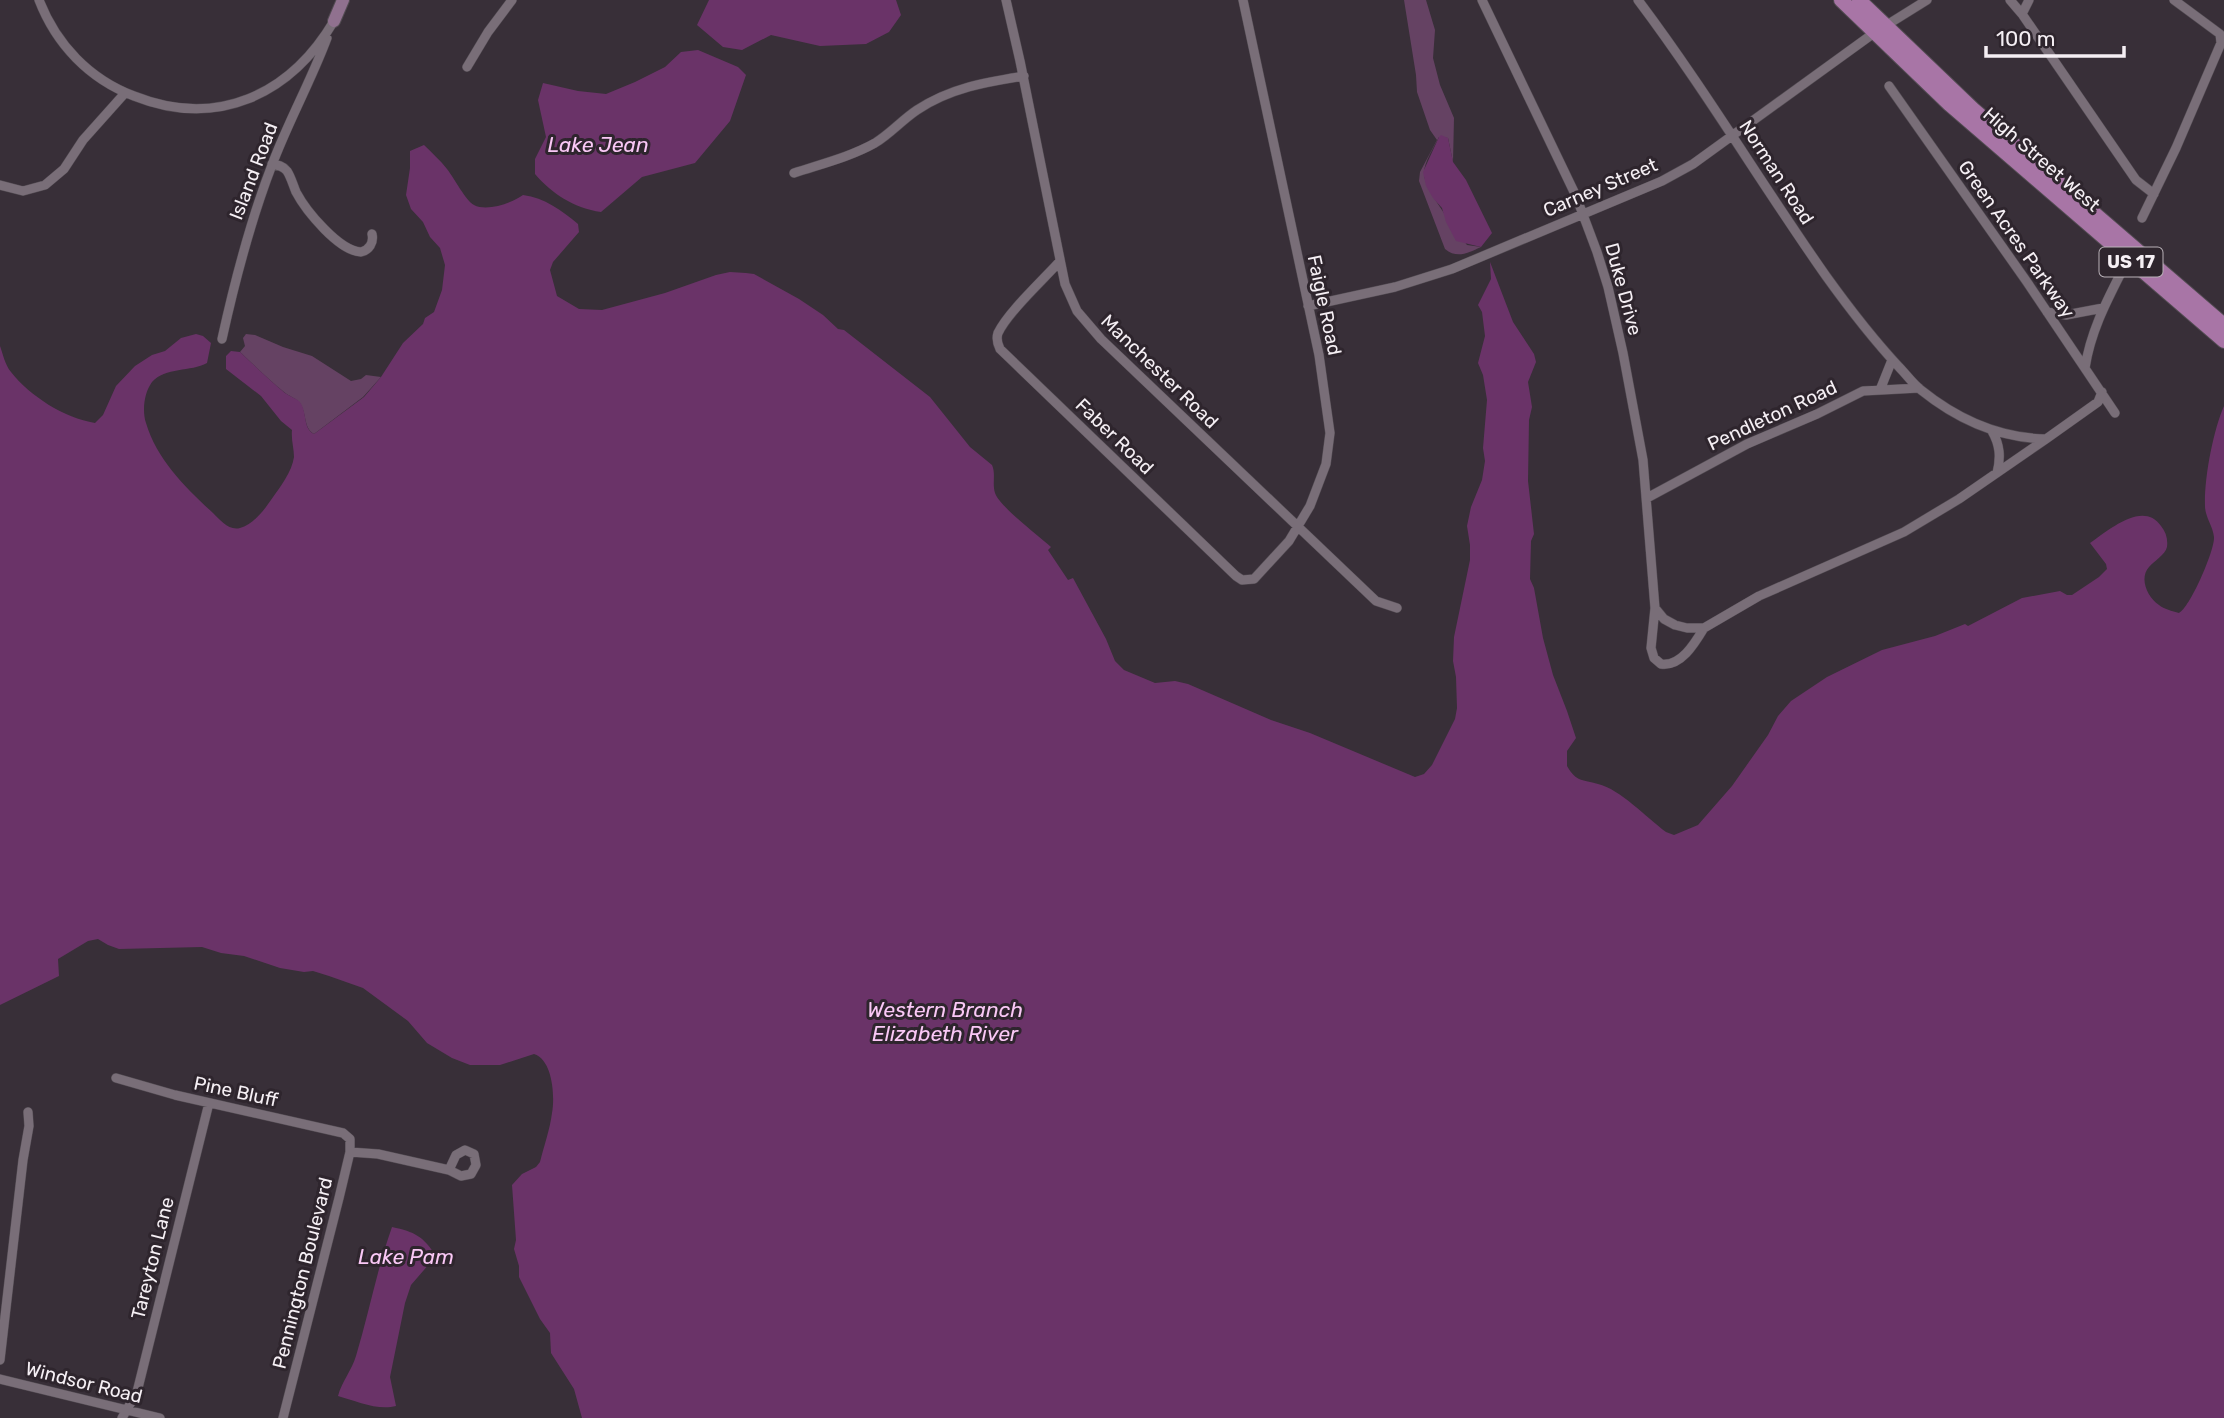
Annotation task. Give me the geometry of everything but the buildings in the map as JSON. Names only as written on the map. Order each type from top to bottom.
[{"type":"main road","name":"High Street West","points":[[1841,0],[1973,109],[2224,325]]},
{"type":"main road","name":"High Street West","points":[[1859,0],[1879,30],[1949,104],[2224,341]]},
{"type":"street","points":[[39,0],[54,32],[76,59],[99,78],[125,93],[151,103],[185,110],[233,104],[265,90],[290,74],[315,50],[334,21],[342,0]]},
{"type":"street","points":[[467,67],[512,0]]},
{"type":"street","name":"Manchester Road","points":[[1006,0],[1024,76],[1060,261],[1071,299],[1084,322],[1376,601],[1397,608]]},
{"type":"street","name":"Faigle Road","points":[[1236,576],[1242,580],[1254,579],[1298,527],[1319,486],[1329,449],[1330,433],[1308,306],[1243,0]]},
{"type":"street","name":"Duke Drive","points":[[1482,0],[1584,214],[1604,275],[1623,353],[1643,460],[1655,608],[1651,648],[1654,658],[1661,664],[1673,663],[1685,654],[1704,628],[1759,596],[1904,532],[1933,516],[2098,402],[2102,392]]},
{"type":"street","name":"Norman Road","points":[[1638,0],[1697,81],[1844,303],[1892,360],[1919,388],[1958,415],[1992,431],[2019,438],[2046,439]]},
{"type":"street","name":"Carney Street","points":[[1308,306],[1427,278],[1662,181],[1693,164],[1879,30],[1927,0]]},
{"type":"street","points":[[2010,0],[2136,180],[2154,194]]},
{"type":"street","points":[[2022,14],[2029,0]]},
{"type":"street","points":[[2142,218],[2221,43],[2220,34],[2214,28],[2174,0]]},
{"type":"street","name":"Island Road","points":[[222,339],[240,259],[272,164],[334,21]]},
{"type":"street","points":[[794,173],[875,143],[915,112],[945,94],[973,85],[1024,76]]},
{"type":"street","name":"Green Acres Parkway","points":[[1889,86],[2116,413]]},
{"type":"street","points":[[0,185],[23,191],[45,185],[64,169],[83,140],[125,93]]},
{"type":"street","points":[[272,164],[287,172],[303,203],[338,241],[356,252],[361,252],[369,249],[372,234]]},
{"type":"street","points":[[2085,368],[2089,344],[2103,308],[2128,259]]},
{"type":"street","name":"Faber Road","points":[[1060,261],[1012,314],[999,332],[997,343],[1002,351],[1236,576]]},
{"type":"street","points":[[2047,312],[2066,315],[2103,308]]},
{"type":"street","points":[[1880,390],[1892,360]]},
{"type":"street","name":"Pendleton Road","points":[[1647,498],[1747,444],[1818,414],[1863,391],[1919,388]]},
{"type":"street","points":[[1992,431],[1999,446],[1997,472]]},
{"type":"street","points":[[1655,608],[1664,619],[1675,625],[1704,628]]},
{"type":"street","name":"Pine Bluff","points":[[116,1078],[209,1103],[343,1133],[348,1137]]},
{"type":"street","name":"Tareyton Lane","points":[[124,1414],[137,1392],[209,1103]]},
{"type":"street","points":[[0,1360],[29,1126],[28,1112]]},
{"type":"street","name":"Pennington Boulevard","points":[[284,1418],[350,1152],[348,1137]]},
{"type":"street","points":[[350,1152],[378,1154],[449,1170]]},
{"type":"street","name":"Windsor Road","points":[[0,1379],[124,1414],[160,1418]]},
{"type":"shaded area","points":[[1404,0],[1426,0],[1435,30],[1433,58],[1440,85],[1454,118],[1453,162],[1448,138],[1439,137],[1427,159],[1424,173],[1429,188],[1467,245],[1481,247],[1463,254],[1454,254],[1445,249],[1419,181],[1420,172],[1437,140],[1430,130],[1417,92]]},
{"type":"shaded area","points":[[246,334],[312,356],[351,381],[366,375],[381,377],[363,397],[314,434],[308,427],[298,401],[278,387],[240,352],[245,346],[243,338]]},
{"type":"water","points":[[709,0],[896,0],[901,15],[889,32],[866,44],[820,46],[771,35],[742,50],[723,47],[697,25]]},
{"type":"water","name":"Lake Jean","points":[[698,50],[738,67],[746,75],[730,121],[695,163],[642,177],[601,212],[564,199],[535,174],[535,159],[546,137],[538,100],[543,83],[606,94],[665,67],[681,52]]},
{"type":"water","points":[[1441,135],[1448,138],[1453,162],[1466,180],[1492,233],[1481,247],[1456,241],[1442,208],[1426,186],[1423,172]]},
{"type":"water","name":"Western Branch Elizabeth River","points":[[424,145],[474,205],[486,208],[499,206],[523,195],[552,205],[578,224],[579,232],[553,262],[550,270],[557,296],[579,309],[602,310],[730,272],[754,274],[799,299],[838,329],[844,330],[930,397],[970,447],[992,465],[994,489],[998,499],[1051,547],[1048,550],[1068,580],[1073,578],[1115,661],[1124,670],[1155,683],[1175,681],[1188,684],[1415,777],[1424,774],[1432,765],[1455,719],[1457,708],[1454,637],[1470,560],[1467,526],[1482,480],[1485,461],[1483,448],[1487,400],[1478,363],[1485,336],[1482,312],[1478,305],[1491,279],[1490,262],[1513,322],[1534,354],[1536,362],[1528,382],[1532,407],[1529,420],[1528,481],[1534,534],[1531,541],[1530,579],[1553,675],[1576,738],[1567,751],[1567,766],[1580,780],[1615,792],[1666,832],[1674,835],[1698,825],[1732,786],[1778,716],[1791,701],[1827,677],[1882,650],[1935,636],[1965,624],[1968,626],[2022,598],[2060,591],[2072,595],[2107,569],[2090,543],[2126,520],[2145,516],[2154,519],[2164,531],[2167,547],[2146,571],[2145,582],[2155,602],[2163,608],[2179,613],[2195,590],[2213,544],[2214,537],[2205,510],[2206,482],[2213,442],[2224,406],[2224,1418],[582,1418],[574,1389],[551,1353],[550,1333],[519,1277],[514,1249],[516,1240],[512,1185],[522,1174],[540,1162],[552,1113],[551,1080],[549,1071],[540,1058],[534,1054],[500,1065],[470,1065],[427,1043],[408,1021],[363,988],[313,971],[280,968],[244,956],[202,947],[119,949],[98,939],[88,941],[58,959],[59,976],[0,1005],[0,346],[9,369],[28,389],[48,405],[95,423],[103,415],[116,386],[135,366],[152,355],[165,351],[181,338],[196,334],[203,336],[211,343],[207,363],[157,377],[149,386],[144,408],[145,418],[157,449],[183,483],[225,524],[236,529],[245,526],[262,512],[288,474],[294,457],[292,430],[261,396],[226,369],[226,356],[231,351],[240,352],[285,393],[299,401],[308,428],[314,434],[364,397],[403,343],[423,324],[425,318],[434,312],[442,290],[445,265],[440,248],[411,209],[406,195],[410,151]]},
{"type":"water","name":"Lake Pam","points":[[392,1227],[418,1236],[436,1256],[411,1285],[390,1377],[396,1406],[382,1407],[338,1396],[356,1356]]}]
